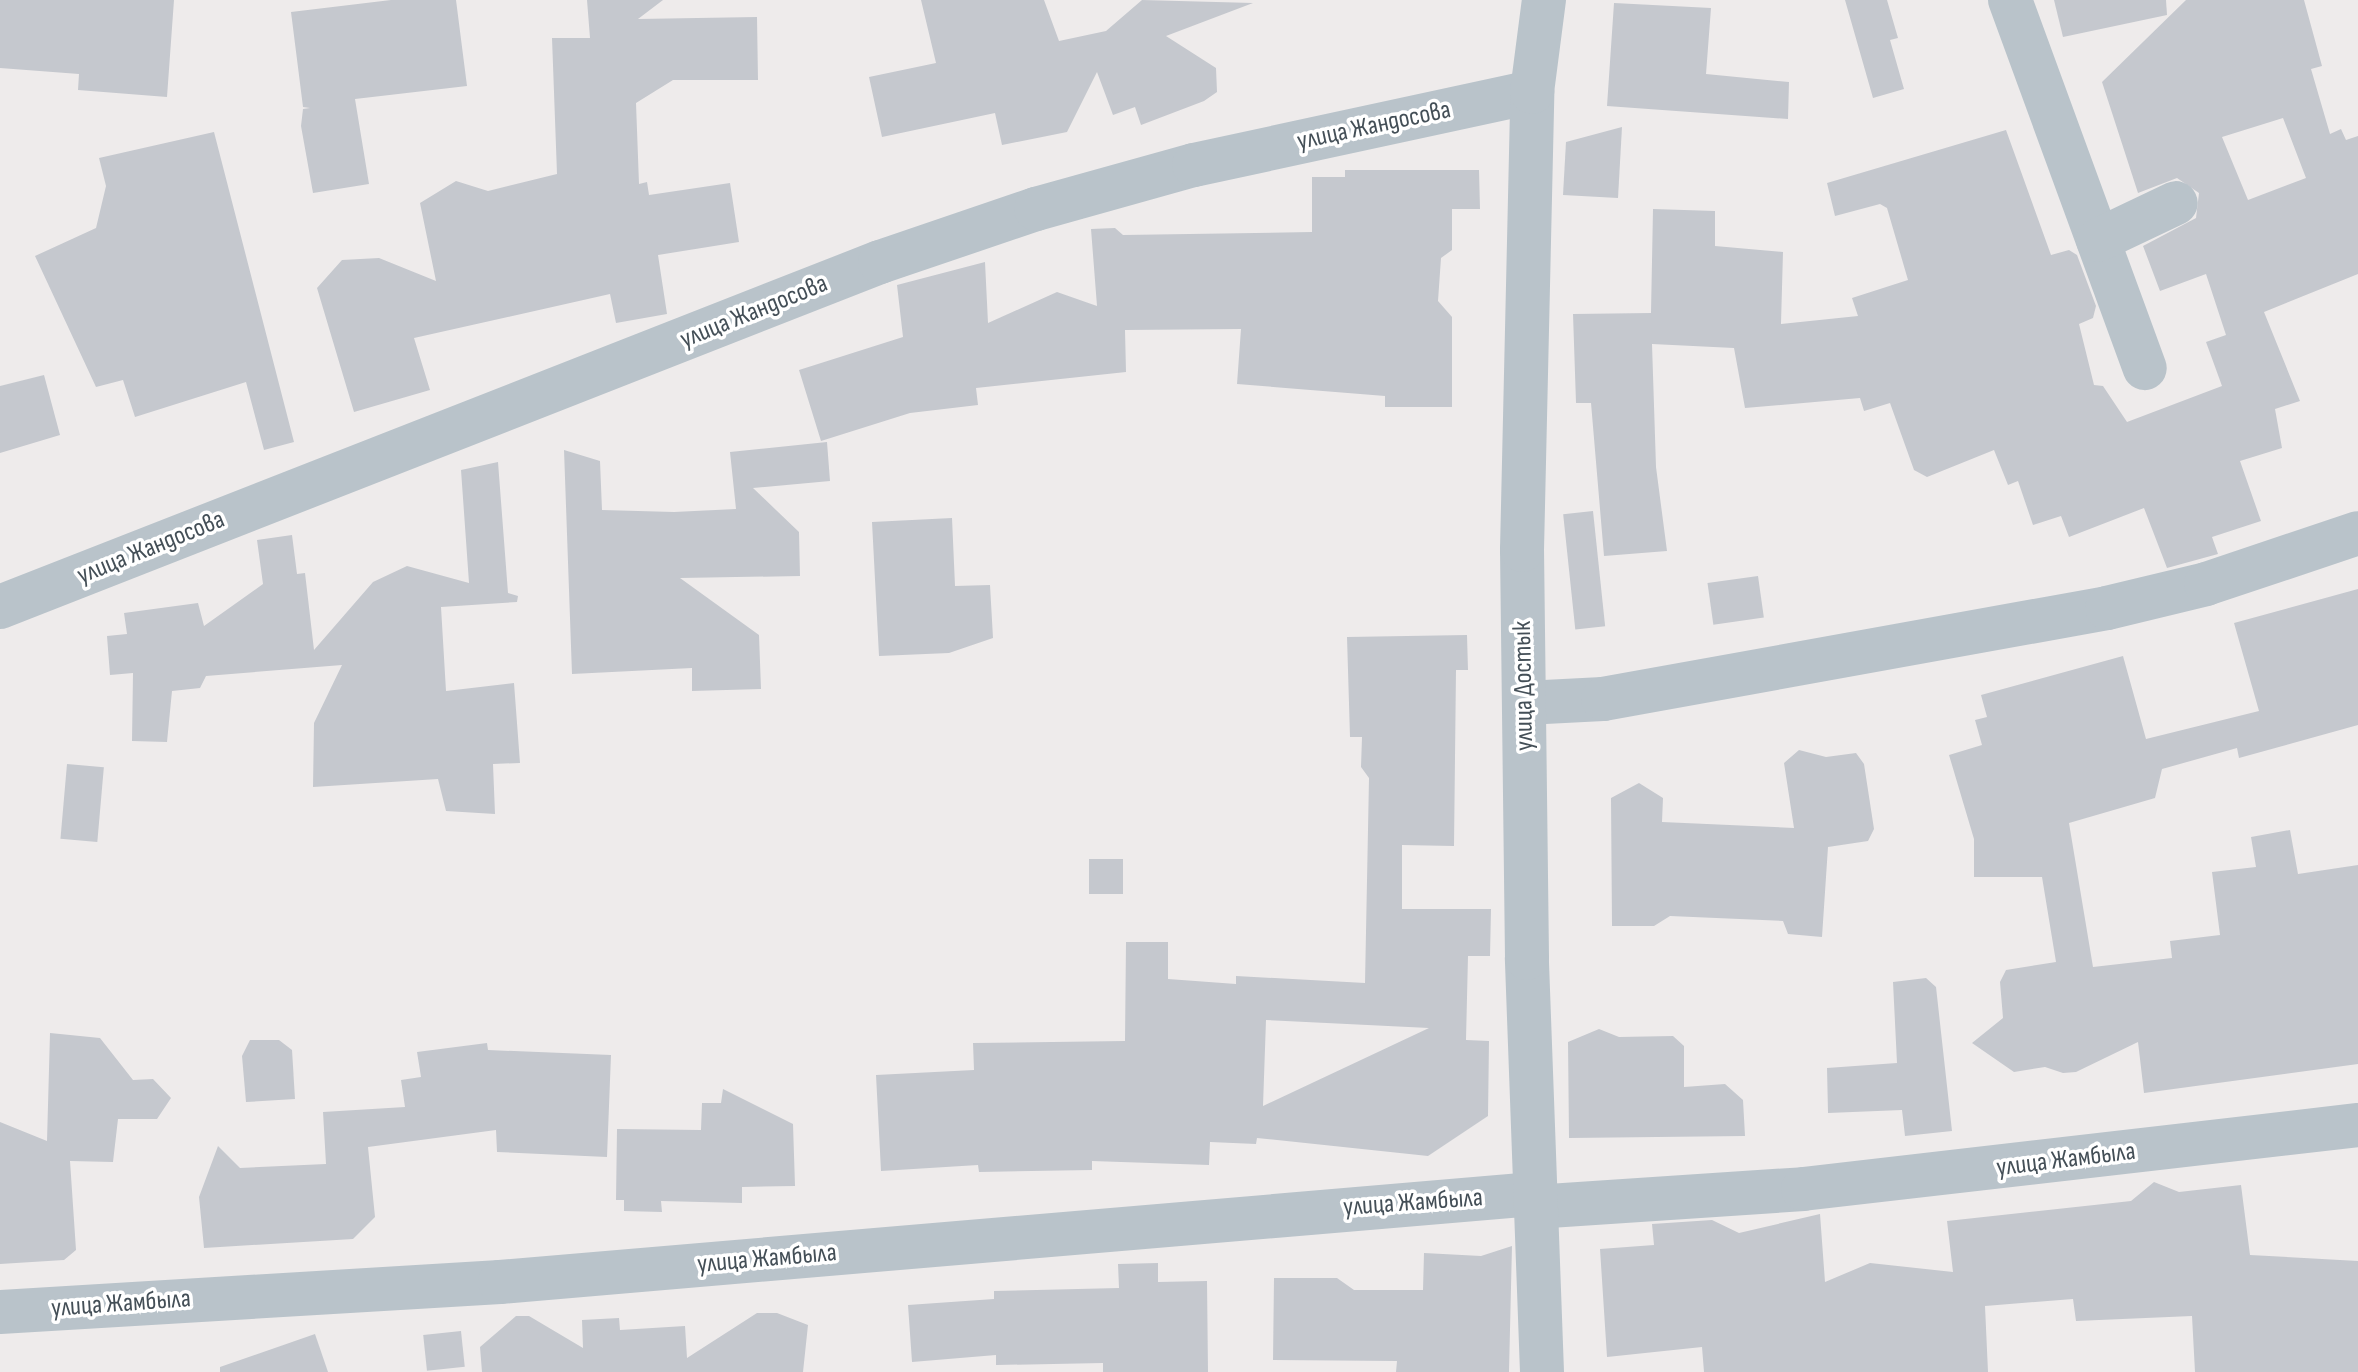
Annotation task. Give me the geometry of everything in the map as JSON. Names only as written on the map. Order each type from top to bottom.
[{"type":"street","name":"улица Достык","points":[[1542,1372],[1534,1201],[1525,703],[1532,92],[1544,0]]},
{"type":"street","points":[[2010,0],[2145,368]]},
{"type":"street","name":"улица Жандосова","points":[[0,607],[880,262],[1036,209],[1194,165],[1532,92]]},
{"type":"street","points":[[2098,240],[2176,203]]},
{"type":"street","points":[[1525,703],[1603,699],[2107,608],[2206,584],[2358,533]]},
{"type":"street","name":"улица Жамбыла","points":[[0,1312],[500,1282],[1534,1201],[1803,1189],[2358,1125]]},
{"type":"building","points":[[0,0],[174,0],[167,97],[78,90],[79,74],[0,68]]},
{"type":"building","points":[[391,0],[456,0],[467,86],[355,99],[369,184],[313,193],[301,126],[303,109],[310,108],[303,107],[291,12]]},
{"type":"building","points":[[587,0],[663,0],[638,19],[757,17],[758,80],[673,80],[636,103],[639,184],[647,182],[649,195],[730,183],[739,242],[658,255],[667,314],[616,323],[610,294],[414,338],[430,390],[354,412],[317,288],[342,260],[379,258],[436,281],[420,203],[456,181],[488,191],[557,174],[552,38],[590,38]]},
{"type":"building","points":[[921,0],[1044,0],[1059,41],[1106,31],[1142,0],[1253,3],[1166,36],[1216,68],[1217,92],[1204,101],[1141,125],[1135,107],[1113,115],[1097,72],[1067,132],[1002,145],[995,113],[882,137],[869,77],[936,63]]},
{"type":"building","points":[[1845,0],[1887,0],[1898,38],[1890,40],[1904,89],[1873,98]]},
{"type":"building","points":[[2054,0],[2166,0],[2167,15],[2063,37]]},
{"type":"building","points":[[2186,0],[2304,0],[2322,66],[2311,69],[2330,134],[2341,129],[2346,140],[2358,136],[2358,274],[2264,312],[2300,401],[2275,409],[2282,448],[2240,461],[2261,521],[2212,537],[2218,554],[2167,568],[2144,508],[2069,537],[2061,516],[2033,525],[2018,481],[2008,485],[1994,450],[1927,477],[1914,470],[1890,403],[1864,411],[1860,398],[1745,408],[1734,348],[1652,344],[1656,467],[1667,551],[1604,556],[1591,403],[1576,403],[1573,314],[1651,313],[1653,209],[1715,211],[1715,246],[1783,252],[1781,324],[1858,316],[1852,298],[1908,280],[1887,208],[1880,204],[1835,216],[1827,183],[2006,130],[2051,255],[2069,250],[2077,255],[2096,306],[2093,318],[2079,324],[2094,385],[2103,386],[2127,422],[2222,386],[2206,342],[2226,335],[2206,274],[2160,291],[2143,246],[2196,218],[2199,193],[2177,178],[2138,193],[2102,82]],"holes":[[[2283,118],[2306,178],[2248,200],[2222,137]]]},
{"type":"building","points":[[1614,3],[1711,8],[1706,74],[1789,82],[1788,119],[1607,106]]},
{"type":"building","points":[[1622,127],[1618,198],[1563,195],[1566,142]]},
{"type":"building","points":[[214,132],[294,442],[264,450],[246,382],[135,417],[123,380],[96,387],[35,256],[96,228],[106,186],[99,158]]},
{"type":"building","points":[[1345,170],[1479,170],[1480,209],[1452,209],[1452,250],[1441,258],[1438,301],[1452,317],[1452,407],[1385,407],[1385,396],[1237,384],[1241,329],[1125,330],[1126,372],[976,388],[978,405],[910,413],[821,441],[799,370],[903,337],[897,285],[985,262],[988,323],[1057,292],[1097,306],[1091,229],[1115,228],[1123,235],[1312,232],[1312,177],[1345,177]]},
{"type":"building","points":[[44,375],[60,435],[0,453],[0,386]]},
{"type":"building","points":[[827,442],[830,481],[753,488],[799,532],[800,576],[680,578],[759,635],[761,689],[692,691],[692,668],[572,674],[564,450],[600,461],[602,510],[674,512],[736,509],[730,452]]},
{"type":"building","points":[[498,462],[508,593],[518,596],[517,602],[441,607],[446,691],[514,683],[520,763],[493,764],[495,814],[446,811],[438,779],[313,787],[314,723],[342,665],[206,676],[200,688],[172,691],[167,742],[132,741],[133,673],[110,675],[107,636],[127,634],[124,613],[198,603],[204,626],[263,584],[257,540],[292,535],[297,574],[305,573],[314,650],[373,582],[407,566],[469,583],[461,470]]},
{"type":"building","points":[[1593,511],[1605,626],[1575,630],[1563,514]]},
{"type":"building","points":[[952,518],[955,586],[990,585],[993,638],[949,653],[879,656],[872,522]]},
{"type":"building","points":[[1758,576],[1764,618],[1713,625],[1707,583]]},
{"type":"building","points":[[2358,589],[2358,725],[2239,758],[2237,748],[2162,769],[2155,798],[2069,823],[2093,967],[2172,958],[2170,941],[2220,935],[2212,872],[2256,867],[2251,837],[2290,830],[2298,874],[2358,865],[2358,1064],[2144,1093],[2138,1042],[2076,1072],[2063,1073],[2045,1067],[2014,1072],[1972,1043],[2003,1018],[2000,982],[2006,970],[2056,962],[2042,877],[1974,877],[1974,839],[1949,755],[1982,745],[1975,720],[1987,717],[1981,695],[2123,656],[2146,739],[2259,711],[2234,623]]},
{"type":"building","points":[[1467,635],[1468,670],[1456,670],[1454,846],[1402,845],[1402,909],[1491,909],[1490,956],[1468,956],[1466,1040],[1489,1041],[1488,1116],[1428,1156],[1257,1138],[1256,1144],[1210,1142],[1209,1165],[1092,1161],[1092,1170],[979,1172],[978,1165],[881,1171],[876,1075],[974,1070],[973,1043],[1125,1041],[1126,942],[1168,942],[1168,979],[1236,984],[1236,976],[1365,983],[1369,778],[1361,767],[1362,737],[1350,737],[1347,637]],"holes":[[[1266,1020],[1429,1028],[1263,1106]]]},
{"type":"building","points":[[1799,750],[1826,757],[1856,753],[1864,764],[1874,829],[1868,841],[1828,847],[1822,937],[1788,934],[1783,921],[1670,916],[1654,926],[1612,926],[1611,798],[1639,783],[1663,798],[1662,822],[1794,828],[1784,763]]},
{"type":"building","points":[[67,764],[104,767],[97,842],[60,839]]},
{"type":"building","points":[[1089,859],[1123,859],[1123,894],[1089,894]]},
{"type":"building","points":[[1926,978],[1936,987],[1952,1131],[1905,1136],[1902,1110],[1828,1113],[1827,1068],[1897,1063],[1893,982]]},
{"type":"building","points":[[1599,1029],[1619,1037],[1673,1036],[1684,1046],[1684,1087],[1725,1084],[1743,1100],[1745,1136],[1569,1138],[1568,1042]]},
{"type":"building","points":[[50,1033],[100,1038],[133,1080],[153,1079],[171,1098],[157,1119],[118,1119],[113,1162],[70,1161],[76,1250],[64,1260],[0,1264],[0,1122],[47,1141]]},
{"type":"building","points":[[250,1040],[279,1040],[292,1050],[295,1099],[246,1102],[242,1056]]},
{"type":"building","points":[[487,1043],[488,1050],[611,1055],[607,1157],[497,1152],[496,1130],[368,1147],[375,1217],[353,1239],[204,1248],[199,1197],[218,1146],[240,1168],[326,1164],[323,1112],[405,1107],[401,1080],[421,1077],[417,1052]]},
{"type":"building","points":[[723,1089],[793,1124],[795,1186],[742,1187],[742,1203],[661,1201],[662,1212],[624,1211],[624,1200],[616,1200],[617,1129],[701,1130],[702,1103],[721,1103]]},
{"type":"building","points":[[2154,1182],[2179,1192],[2241,1185],[2250,1255],[2358,1261],[2358,1372],[2195,1372],[2192,1316],[2076,1321],[2073,1299],[1985,1306],[1988,1372],[1704,1372],[1702,1347],[1607,1357],[1600,1249],[1654,1245],[1652,1224],[1712,1220],[1739,1233],[1820,1214],[1825,1282],[1870,1263],[1953,1272],[1947,1221],[2131,1201]]},
{"type":"building","points":[[1512,1246],[1509,1372],[1396,1372],[1397,1361],[1273,1360],[1274,1278],[1337,1278],[1354,1290],[1423,1290],[1424,1253],[1481,1256]]},
{"type":"building","points":[[1158,1263],[1158,1282],[1207,1281],[1208,1372],[1103,1372],[1103,1363],[996,1365],[996,1355],[912,1362],[908,1305],[994,1299],[994,1291],[1119,1288],[1118,1264]]},
{"type":"building","points":[[757,1313],[777,1313],[808,1325],[803,1372],[482,1372],[480,1347],[516,1316],[529,1316],[583,1348],[582,1320],[619,1318],[620,1330],[685,1326],[687,1358]]},
{"type":"building","points":[[461,1331],[465,1367],[427,1371],[423,1335]]},
{"type":"building","points":[[315,1334],[328,1372],[220,1372],[220,1367]]}]
